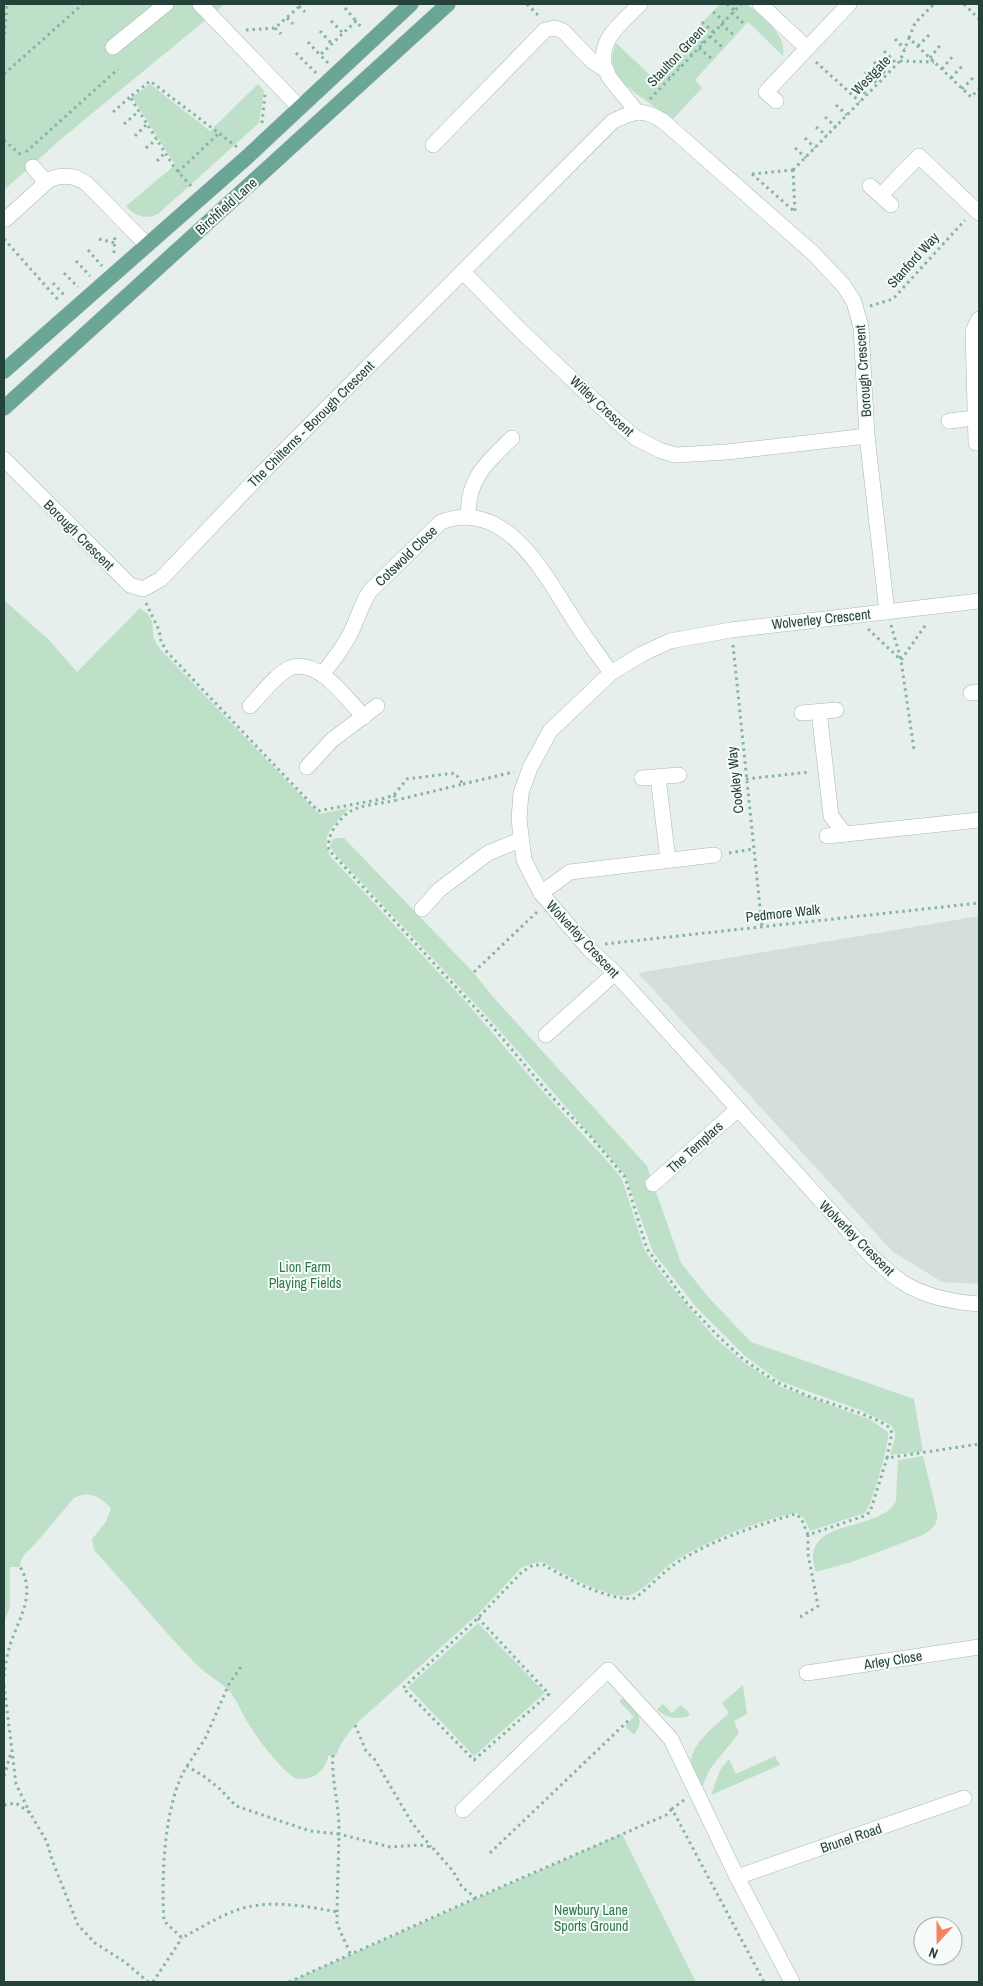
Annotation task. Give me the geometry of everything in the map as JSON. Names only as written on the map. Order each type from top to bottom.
[{"type":"main road","name":"Birchfield Lane","points":[[4,370],[246,158],[411,4]]},
{"type":"main road","name":"Birchfield Lane","points":[[4,408],[448,4]]},
{"type":"street","points":[[113,47],[166,4]]},
{"type":"street","points":[[200,4],[299,107]]},
{"type":"street","points":[[463,272],[614,121],[643,107],[608,76],[604,48],[608,38],[640,4]]},
{"type":"street","points":[[760,4],[806,50]]},
{"type":"street","points":[[766,92],[849,4]]},
{"type":"street","points":[[433,145],[545,30],[554,28],[563,31],[593,62],[607,71]]},
{"type":"street","name":"Borough Crescent","points":[[643,107],[663,121],[814,254],[844,286],[854,302],[861,327],[867,436],[887,612]]},
{"type":"street","points":[[881,196],[919,156],[977,211]]},
{"type":"street","points":[[33,167],[46,182]]},
{"type":"street","points":[[6,218],[46,182],[58,176],[69,176],[80,179],[92,189],[147,245]]},
{"type":"street","name":"Witley Crescent","points":[[463,272],[520,330],[615,420],[636,438],[659,450],[675,455],[727,452],[867,436]]},
{"type":"street","name":"The Chilterns - Borough Crescent","points":[[143,589],[161,579],[281,454],[463,272]]},
{"type":"street","points":[[976,443],[973,331],[979,319]]},
{"type":"street","points":[[949,421],[975,418]]},
{"type":"street","points":[[468,516],[468,501],[473,483],[483,466],[512,438]]},
{"type":"street","name":"Borough Crescent","points":[[4,459],[130,585],[143,589]]},
{"type":"street","name":"Cotswold Close","points":[[323,673],[342,649],[363,601],[370,591],[441,522],[454,517],[468,516],[494,524],[510,535],[531,555],[557,591],[584,636],[612,673]]},
{"type":"street","name":"Wolverley Crescent","points":[[979,601],[731,630],[670,642],[642,654],[612,673],[550,730],[530,768],[521,793],[519,819],[520,840],[524,860],[544,897],[872,1257],[902,1282],[927,1294],[954,1302],[979,1304]]},
{"type":"street","points":[[250,706],[281,674],[290,668],[302,667],[323,673],[359,720]]},
{"type":"street","points":[[307,767],[332,740],[377,706]]},
{"type":"street","points":[[802,713],[836,710]]},
{"type":"street","points":[[819,712],[831,816],[845,834]]},
{"type":"street","points":[[642,778],[679,775]]},
{"type":"street","points":[[658,777],[668,860]]},
{"type":"street","points":[[826,836],[979,820]]},
{"type":"street","points":[[422,909],[439,890],[488,853],[520,840]]},
{"type":"street","points":[[544,897],[570,872],[714,855]]},
{"type":"street","points":[[546,1035],[615,973]]},
{"type":"street","name":"The Templars","points":[[653,1184],[737,1110]]},
{"type":"street","name":"Arley Close","points":[[806,1673],[979,1647]]},
{"type":"street","points":[[462,1810],[608,1670],[671,1739],[678,1750],[737,1877],[792,1982]]},
{"type":"street","name":"Brunel Road","points":[[737,1877],[964,1798]]},
{"type":"path","points":[[4,41],[6,4]]},
{"type":"path","points":[[4,74],[83,4]]},
{"type":"path","points":[[727,4],[745,25]]},
{"type":"path","name":"Staulton Green","points":[[643,107],[740,4]]},
{"type":"path","name":"Westgate","points":[[793,170],[899,63],[915,23],[934,4]]},
{"type":"path","points":[[964,4],[979,19]]},
{"type":"path","points":[[246,34],[246,29],[275,28],[300,5],[305,12]]},
{"type":"path","points":[[345,8],[365,31]]},
{"type":"path","points":[[713,12],[735,36]]},
{"type":"path","points":[[287,18],[293,24]]},
{"type":"path","points":[[331,21],[343,33]]},
{"type":"path","points":[[320,55],[356,21]]},
{"type":"path","points":[[702,22],[713,32]]},
{"type":"path","points":[[275,28],[281,34]]},
{"type":"path","points":[[320,31],[332,44]]},
{"type":"path","points":[[692,33],[703,43]]},
{"type":"path","points":[[918,46],[930,34]]},
{"type":"path","points":[[710,36],[723,48]]},
{"type":"path","points":[[909,38],[971,97],[979,89]]},
{"type":"path","points":[[895,39],[905,49]]},
{"type":"path","points":[[308,42],[328,64]]},
{"type":"path","points":[[930,58],[941,44]]},
{"type":"path","points":[[681,45],[692,55]]},
{"type":"path","points":[[699,48],[712,59]]},
{"type":"path","points":[[806,50],[860,102]]},
{"type":"path","points":[[884,51],[899,63],[934,62]]},
{"type":"path","points":[[296,53],[316,74]]},
{"type":"path","points":[[942,69],[953,56]]},
{"type":"path","points":[[310,78],[336,57]]},
{"type":"path","points":[[669,57],[680,67]]},
{"type":"path","points":[[874,62],[887,75]]},
{"type":"path","points":[[952,78],[963,65]]},
{"type":"path","points":[[659,68],[670,78]]},
{"type":"path","points":[[22,155],[118,69]]},
{"type":"path","points":[[865,72],[878,84]]},
{"type":"path","points":[[962,89],[975,76]]},
{"type":"path","points":[[113,112],[150,81],[238,148],[243,142]]},
{"type":"path","points":[[854,83],[867,95]]},
{"type":"path","points":[[261,127],[266,86]]},
{"type":"path","points":[[130,97],[178,172],[192,188],[186,194]]},
{"type":"path","points":[[836,105],[847,115]]},
{"type":"path","points":[[124,124],[139,111]]},
{"type":"path","points":[[825,116],[836,126]]},
{"type":"path","points":[[135,136],[147,124]]},
{"type":"path","points":[[816,127],[826,136]]},
{"type":"path","points":[[178,172],[219,133]]},
{"type":"path","points":[[805,138],[815,148]]},
{"type":"path","points":[[146,148],[157,139]]},
{"type":"path","points":[[4,140],[33,167]]},
{"type":"path","points":[[795,148],[806,158]]},
{"type":"path","points":[[157,161],[166,153]]},
{"type":"path","points":[[745,175],[752,174],[793,170],[795,212],[752,174]]},
{"type":"path","name":"Stanford Way","points":[[857,311],[893,298],[977,211]]},
{"type":"path","points":[[113,258],[115,229]]},
{"type":"path","points":[[4,239],[64,306]]},
{"type":"path","points":[[99,239],[115,243]]},
{"type":"path","points":[[88,250],[106,270]]},
{"type":"path","points":[[76,261],[94,281]]},
{"type":"path","points":[[64,273],[81,291]]},
{"type":"path","points":[[53,283],[70,302]]},
{"type":"path","points":[[143,589],[148,609],[154,617],[161,642],[167,652],[318,811],[394,795],[407,779],[454,773],[463,784]]},
{"type":"path","points":[[900,660],[941,605]]},
{"type":"path","points":[[887,612],[900,660],[914,750]]},
{"type":"path","points":[[853,615],[900,660]]},
{"type":"path","name":"Cookley Way","points":[[731,630],[762,927]]},
{"type":"path","points":[[530,768],[352,810],[331,833],[328,842],[329,850],[492,1026],[551,1096],[591,1137],[624,1177],[647,1249],[687,1303],[716,1334],[743,1358],[776,1382],[808,1396],[860,1412],[888,1427],[892,1433],[887,1458],[870,1512],[864,1516],[808,1535]]},
{"type":"path","points":[[746,779],[826,771]]},
{"type":"path","points":[[394,795],[397,800]]},
{"type":"path","points":[[714,855],[753,849]]},
{"type":"path","points":[[474,972],[544,897]]},
{"type":"path","name":"Pedmore Walk","points":[[593,953],[606,943],[979,903]]},
{"type":"path","points":[[887,1458],[979,1444]]},
{"type":"path","points":[[478,1618],[549,1694],[474,1760],[403,1688],[478,1618],[522,1572],[534,1565],[544,1566],[608,1595],[621,1599],[633,1599],[660,1575],[698,1551],[762,1524],[795,1514],[801,1518],[808,1535],[808,1554],[818,1606],[800,1617]]},
{"type":"path","points":[[4,1676],[10,1645],[22,1617],[26,1594],[26,1577],[20,1567]]},
{"type":"path","points":[[182,1938],[164,1921],[163,1904],[169,1818],[179,1779],[205,1738],[228,1684],[243,1664]]},
{"type":"path","points":[[4,1686],[16,1784],[47,1842],[52,1860],[78,1925],[95,1943],[125,1962],[148,1982]]},
{"type":"path","points":[[490,1853],[631,1718],[627,1713]]},
{"type":"path","points":[[355,1725],[366,1751],[375,1760],[412,1823],[454,1870],[462,1887],[476,1898]]},
{"type":"path","points":[[4,1776],[11,1752]]},
{"type":"path","points":[[333,1755],[332,1766],[340,1813],[337,1924],[351,1955]]},
{"type":"path","points":[[187,1766],[220,1789],[236,1806],[294,1826],[310,1831],[340,1834],[390,1847],[420,1845],[432,1847]]},
{"type":"path","points":[[289,1982],[666,1815],[686,1799],[700,1798]]},
{"type":"path","points":[[4,1804],[16,1803],[30,1813]]},
{"type":"path","points":[[672,1809],[764,1982]]},
{"type":"path","points":[[153,1982],[182,1938],[238,1910],[254,1906],[278,1905],[337,1912]]},
{"type":"shaded area","points":[[979,916],[979,1284],[942,1282],[892,1251],[638,973]]},
{"type":"green space","points":[[4,4],[225,4],[61,139],[4,190]]},
{"type":"green space","points":[[720,4],[747,4],[766,20],[777,33],[781,40],[783,56],[748,22],[695,80],[702,88],[673,119],[630,88],[616,74],[612,61],[616,43],[651,76]]},
{"type":"green space","points":[[150,84],[210,131],[258,84],[264,91],[259,123],[158,214],[145,217],[137,215],[126,206],[175,165],[132,97]]},
{"type":"green space","name":"Lion Farm Playing Fields","points":[[4,600],[49,640],[77,672],[140,608],[151,618],[154,638],[160,649],[319,814],[349,808],[330,830],[327,842],[331,857],[466,1002],[622,1179],[645,1251],[671,1286],[715,1338],[746,1364],[781,1387],[869,1419],[888,1432],[880,1473],[865,1513],[810,1531],[804,1518],[796,1513],[767,1520],[701,1546],[669,1565],[643,1588],[623,1596],[593,1588],[543,1562],[521,1568],[479,1613],[355,1725],[342,1742],[336,1755],[328,1756],[325,1766],[317,1774],[306,1779],[295,1778],[280,1765],[255,1734],[231,1693],[196,1664],[94,1550],[92,1539],[106,1522],[111,1508],[98,1498],[85,1495],[74,1498],[24,1555],[20,1567],[10,1567],[10,1607],[4,1622]]},
{"type":"green space","points":[[344,838],[472,971],[494,998],[647,1166],[681,1263],[710,1299],[751,1342],[914,1399],[923,1452],[890,1455],[895,1437],[895,1432],[891,1425],[860,1410],[779,1381],[745,1356],[696,1307],[653,1252],[625,1175],[494,1024],[336,855],[330,846],[333,839]]},
{"type":"green space","points":[[923,1456],[937,1513],[937,1521],[932,1529],[923,1535],[852,1562],[816,1572],[813,1554],[818,1542],[828,1534],[874,1518],[887,1511],[896,1501],[898,1460]]},
{"type":"green space","points":[[478,1623],[545,1693],[474,1756],[408,1687]]},
{"type":"green space","points":[[743,1685],[747,1714],[734,1721],[739,1733],[710,1769],[702,1787],[692,1768],[692,1755],[706,1734],[729,1713],[722,1703]]},
{"type":"green space","points":[[623,1698],[638,1715],[638,1729],[634,1735],[625,1726],[634,1717],[619,1701]]},
{"type":"green space","points":[[663,1704],[672,1713],[681,1705],[690,1714],[683,1718],[667,1716],[657,1709]]},
{"type":"green space","points":[[775,1756],[780,1765],[711,1795],[720,1770],[729,1759],[736,1774]]},
{"type":"green space","name":"Newbury Lane Sports Ground","points":[[622,1834],[696,1982],[289,1982]]}]
